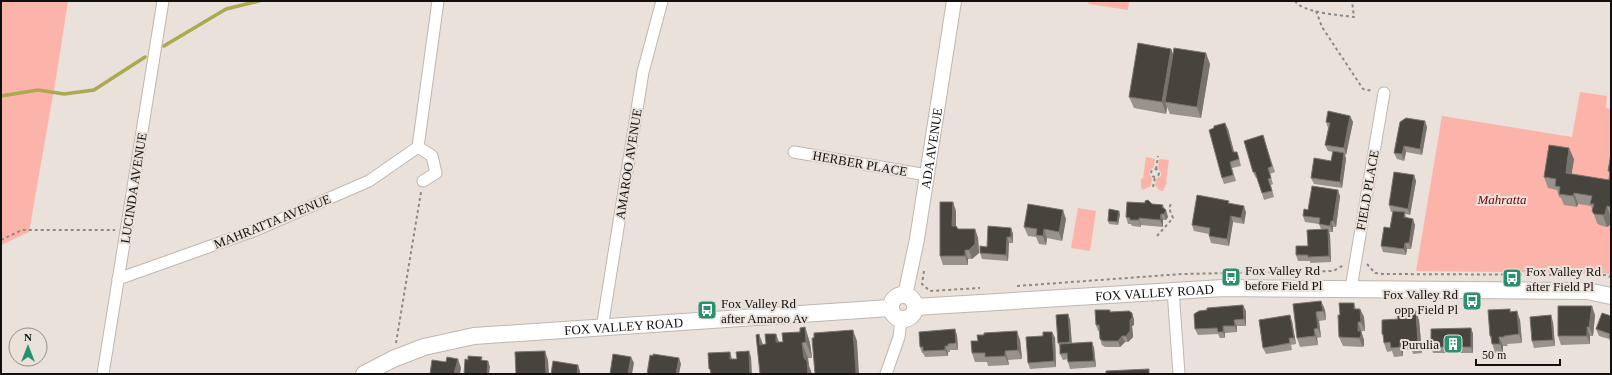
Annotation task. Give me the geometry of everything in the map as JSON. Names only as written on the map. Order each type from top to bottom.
[{"type":"main road","name":"FOX VALLEY ROAD","points":[[910,301],[1223,288],[1587,291],[1611,296]]},
{"type":"main road","points":[[902,295],[910,301],[911,316],[902,320],[894,316],[890,308],[895,298],[902,295]]},
{"type":"main road","name":"FOX VALLEY ROAD","points":[[364,374],[393,359],[434,344],[474,336],[890,308]]},
{"type":"street","name":"LUCINDA AVENUE","points":[[103,374],[163,1]]},
{"type":"street","points":[[422,181],[436,173],[432,156],[418,147],[438,1]]},
{"type":"street","name":"AMAROO AVENUE","points":[[602,328],[643,72],[662,1]]},
{"type":"street","name":"ADA AVENUE","points":[[910,301],[915,252],[954,1]]},
{"type":"street","name":"FIELD PLACE","points":[[1351,288],[1384,93]]},
{"type":"street","name":"MAHRATTA AVENUE","points":[[118,279],[256,230],[370,181],[418,147]]},
{"type":"street","name":"HERBER PLACE","points":[[794,152],[927,175]]},
{"type":"street","points":[[1173,290],[1179,374]]},
{"type":"street","points":[[886,374],[899,337],[902,320]]},
{"type":"path","points":[[1295,1],[1298,5],[1316,11],[1354,17],[1352,1]]},
{"type":"path","points":[[1316,11],[1322,27],[1363,89],[1384,93]]},
{"type":"path","points":[[1153,187],[1155,177],[1159,173],[1156,169],[1158,156]]},
{"type":"path","points":[[1155,177],[1151,175],[1151,172],[1156,169]]},
{"type":"path","points":[[396,343],[422,181]]},
{"type":"path","points":[[1157,236],[1173,218],[1168,208],[1171,204]]},
{"type":"path","points":[[1,240],[22,230],[126,230]]},
{"type":"path","points":[[1015,286],[1182,274],[1332,271],[1337,270],[1347,263]]},
{"type":"path","points":[[1366,263],[1375,273],[1383,274],[1605,275],[1611,277]]},
{"type":"path","points":[[925,268],[922,284],[930,291],[985,288]]},
{"type":"green space","points":[[1,1],[68,1],[29,232],[1,245]]},
{"type":"green space","points":[[1089,1],[1129,1],[1128,10],[1088,4]]},
{"type":"green space","name":"Mahratta","points":[[1580,92],[1607,96],[1606,108],[1611,109],[1611,275],[1605,273],[1416,271],[1442,116],[1572,137]]},
{"type":"green space","points":[[1146,157],[1155,159],[1154,167],[1149,173],[1152,178],[1151,186],[1143,190],[1141,188],[1141,179],[1143,178]]},
{"type":"green space","points":[[1159,159],[1169,160],[1167,182],[1163,191],[1160,191],[1155,185],[1156,179],[1161,176],[1158,168]]},
{"type":"green space","points":[[1078,208],[1096,211],[1090,251],[1071,248]]},
{"type":"building","points":[[1138,43],[1171,49],[1162,102],[1129,97]]},
{"type":"building","points":[[1174,48],[1206,53],[1197,107],[1165,102]]},
{"type":"building","points":[[1328,111],[1350,116],[1344,148],[1325,145],[1330,123],[1326,122]]},
{"type":"building","points":[[1406,118],[1425,121],[1420,149],[1404,146],[1402,154],[1394,153],[1400,122]]},
{"type":"building","points":[[1225,123],[1233,152],[1237,152],[1239,159],[1230,162],[1233,175],[1222,178],[1209,130],[1214,128],[1214,126]]},
{"type":"building","points":[[1263,135],[1272,166],[1268,168],[1271,178],[1268,179],[1272,191],[1262,193],[1255,172],[1253,172],[1244,141]]},
{"type":"building","points":[[1549,145],[1569,148],[1566,173],[1609,180],[1610,171],[1608,171],[1611,154],[1611,207],[1607,206],[1605,214],[1594,214],[1592,211],[1594,204],[1590,204],[1592,196],[1574,193],[1573,196],[1559,194],[1560,187],[1555,186],[1556,179],[1544,177]]},
{"type":"building","points":[[1333,151],[1344,153],[1340,182],[1311,178],[1314,158],[1331,161]]},
{"type":"building","points":[[1394,172],[1414,175],[1408,209],[1389,205]]},
{"type":"building","points":[[1312,186],[1338,190],[1333,221],[1331,221],[1330,226],[1319,224],[1320,218],[1303,216],[1304,209],[1308,210]]},
{"type":"building","points":[[1197,195],[1229,201],[1228,203],[1244,206],[1241,218],[1231,216],[1227,239],[1209,236],[1210,228],[1192,225]]},
{"type":"building","points":[[1148,200],[1152,204],[1163,205],[1162,207],[1166,210],[1164,214],[1161,214],[1160,220],[1139,218],[1139,220],[1130,220],[1130,218],[1126,217],[1127,202],[1145,203],[1145,201]]},
{"type":"building","points":[[940,202],[953,202],[952,226],[956,226],[958,229],[975,229],[975,244],[969,250],[965,250],[965,256],[940,256]]},
{"type":"building","points":[[1028,204],[1063,210],[1059,232],[1044,229],[1043,236],[1036,235],[1037,229],[1024,227]]},
{"type":"building","points":[[1109,209],[1119,211],[1117,222],[1108,221]]},
{"type":"building","points":[[1393,211],[1405,212],[1404,217],[1413,219],[1409,243],[1405,243],[1404,249],[1381,246],[1384,227],[1390,228]]},
{"type":"building","points":[[988,226],[1011,228],[1011,237],[1007,237],[1006,255],[980,253],[980,246],[987,247]]},
{"type":"building","points":[[1328,229],[1329,256],[1308,257],[1308,255],[1296,255],[1296,246],[1308,246],[1307,230]]},
{"type":"building","points":[[1321,301],[1323,311],[1316,312],[1318,328],[1314,329],[1315,336],[1297,338],[1293,304]]},
{"type":"building","points":[[1339,303],[1354,303],[1354,309],[1360,309],[1361,322],[1358,322],[1358,331],[1361,331],[1361,336],[1359,338],[1339,337]]},
{"type":"building","points":[[1243,305],[1244,319],[1234,320],[1235,326],[1223,326],[1223,332],[1218,332],[1217,328],[1195,329],[1194,314],[1199,311],[1207,310],[1207,308]]},
{"type":"building","points":[[1558,306],[1592,306],[1589,327],[1587,327],[1587,336],[1558,336]]},
{"type":"building","points":[[1510,309],[1510,312],[1517,311],[1519,334],[1499,337],[1500,344],[1492,344],[1488,310]]},
{"type":"building","points":[[1095,310],[1110,310],[1110,312],[1129,311],[1132,313],[1132,318],[1130,320],[1130,331],[1126,336],[1122,336],[1118,341],[1103,341],[1100,339],[1099,325],[1096,325]]},
{"type":"building","points":[[1416,311],[1418,344],[1410,345],[1410,341],[1400,341],[1400,347],[1391,348],[1390,342],[1384,343],[1382,334],[1382,320],[1398,319],[1397,312]]},
{"type":"building","points":[[1602,313],[1611,316],[1611,338],[1609,337],[1610,334],[1596,329]]},
{"type":"building","points":[[1068,314],[1070,342],[1058,343],[1056,315]]},
{"type":"building","points":[[1290,315],[1294,338],[1289,338],[1290,343],[1263,348],[1259,320]]},
{"type":"building","points":[[1551,315],[1553,340],[1532,341],[1530,317]]},
{"type":"building","points":[[805,327],[806,342],[802,343],[804,358],[807,361],[808,374],[760,374],[756,335],[759,334],[760,345],[766,344],[765,334],[776,334],[776,342],[783,342],[782,333],[800,332],[800,328]]},
{"type":"building","name":"Purulia","points":[[1471,328],[1471,347],[1431,347],[1431,329]]},
{"type":"building","points":[[955,329],[956,343],[948,344],[948,346],[945,346],[945,350],[923,351],[923,347],[920,347],[919,332]]},
{"type":"building","points":[[853,330],[855,374],[815,374],[812,338],[814,338],[814,333]]},
{"type":"building","points":[[1017,331],[1018,350],[1005,351],[1005,356],[985,357],[985,353],[972,353],[971,341],[978,341],[977,335],[984,335],[984,333]]},
{"type":"building","points":[[1043,332],[1052,332],[1054,361],[1028,363],[1026,337],[1043,336]]},
{"type":"building","points":[[1092,342],[1094,361],[1068,362],[1067,353],[1060,354],[1060,344]]},
{"type":"building","points":[[545,351],[546,374],[516,374],[515,352]]},
{"type":"building","points":[[749,351],[750,374],[711,374],[709,369],[708,353],[730,352],[730,359],[737,359],[736,352]]},
{"type":"building","points":[[613,354],[631,357],[628,374],[610,374]]},
{"type":"building","points":[[653,354],[679,358],[676,374],[647,374],[650,355],[653,356]]},
{"type":"building","points":[[468,356],[482,357],[481,360],[488,361],[487,374],[464,374],[465,359],[468,360]]},
{"type":"building","points":[[447,357],[458,359],[454,374],[430,374],[432,360],[446,362]]},
{"type":"building","points":[[553,361],[578,365],[577,374],[551,374]]},
{"type":"building","points":[[1149,369],[1149,374],[1106,374],[1106,371]]},
{"type":"waterway","points":[[164,46],[226,9],[259,1]]},
{"type":"waterway","points":[[1,96],[38,90],[64,94],[94,90],[145,57]]},
{"type":"place","name":"Fox Valley Rd before Field Pl","points":[[1231,277]]},
{"type":"place","name":"Fox Valley Rd after Field Pl","points":[[1512,278]]},
{"type":"place","name":"Fox Valley Rd opp Field Pl","points":[[1472,301]]},
{"type":"place","name":"Fox Valley Rd after Amaroo Av","points":[[707,310]]},
{"type":"place","name":"Purulia","points":[[1453,344]]}]
